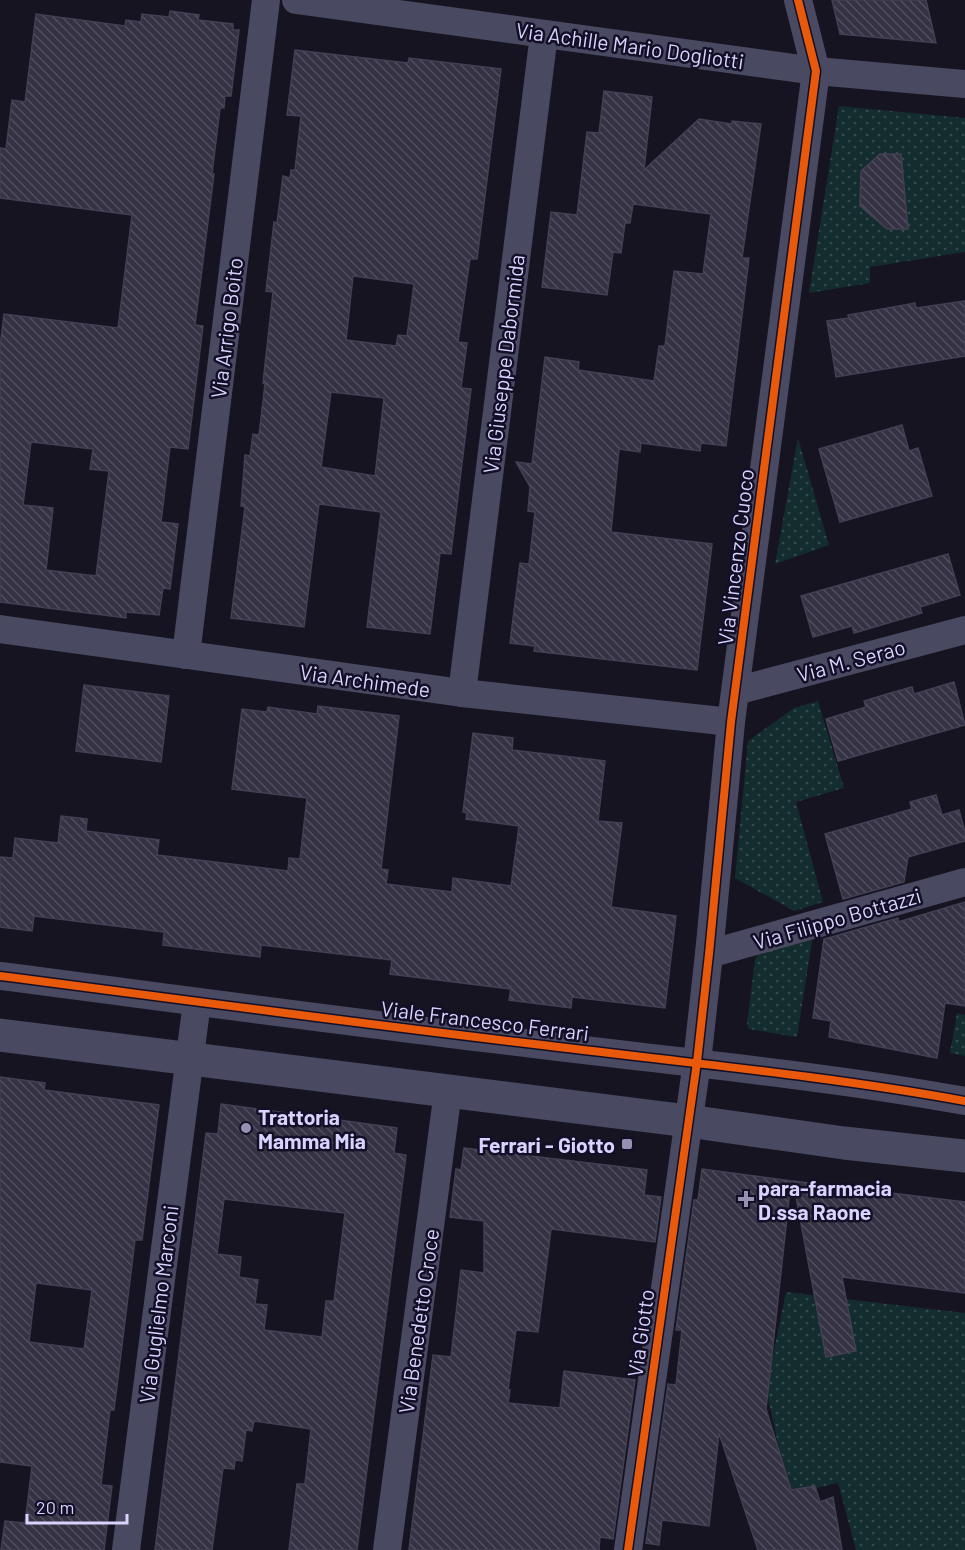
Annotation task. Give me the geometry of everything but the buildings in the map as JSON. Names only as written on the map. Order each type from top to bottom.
[{"type":"street","name":"Via Arrigo Boito","points":[[186,655],[266,0]]},
{"type":"street","name":"Via Achille Mario Dogliotti","points":[[296,0],[816,70],[965,84]]},
{"type":"street","name":"Via Vincenzo Cuoco","points":[[688,1121],[709,954],[731,722],[816,70],[798,0]]},
{"type":"street","name":"Via Giuseppe Dabormida","points":[[462,693],[544,34]]},
{"type":"street","name":"Via Archimede","points":[[0,629],[462,693],[731,722]]},
{"type":"street","name":"Via M. Serao","points":[[736,691],[965,630]]},
{"type":"street","name":"Via Filippo Bottazzi","points":[[709,954],[965,882]]},
{"type":"street","name":"Viale Francesco Ferrari","points":[[0,976],[467,1036],[697,1062],[855,1083],[965,1101]]},
{"type":"street","name":"Via Guglielmo Marconi","points":[[126,1550],[198,1002]]},
{"type":"street","points":[[0,1035],[688,1121],[844,1143],[965,1156]]},
{"type":"street","name":"Via Benedetto Croce","points":[[387,1550],[448,1091]]},
{"type":"street","name":"Via Giotto","points":[[628,1550],[688,1121]]},
{"type":"green space","points":[[839,106],[965,118],[965,252],[870,267],[870,283],[809,293]]},
{"type":"green space","points":[[798,438],[829,545],[775,564]]},
{"type":"green space","points":[[818,701],[844,788],[796,802],[823,902],[794,911],[735,878],[748,741],[794,708]]},
{"type":"green space","points":[[813,935],[797,1037],[749,1029],[747,1024],[755,960],[758,954]]},
{"type":"green space","points":[[957,1013],[965,1015],[965,1056],[950,1053]]},
{"type":"green space","points":[[786,1292],[965,1313],[965,1550],[856,1550],[838,1483],[789,1494],[766,1389]]},
{"type":"cycle path","points":[[628,1550],[697,1062],[731,722],[816,71],[798,0]]},
{"type":"cycle path","points":[[0,976],[400,1028],[804,1076],[965,1101]]},
{"type":"place","name":"Trattoria Mamma Mia","points":[[246,1128]]},
{"type":"place","name":"Ferrari - Giotto","points":[[627,1144]]},
{"type":"place","name":"para-farmacia D.ssa Raone","points":[[746,1199]]}]
